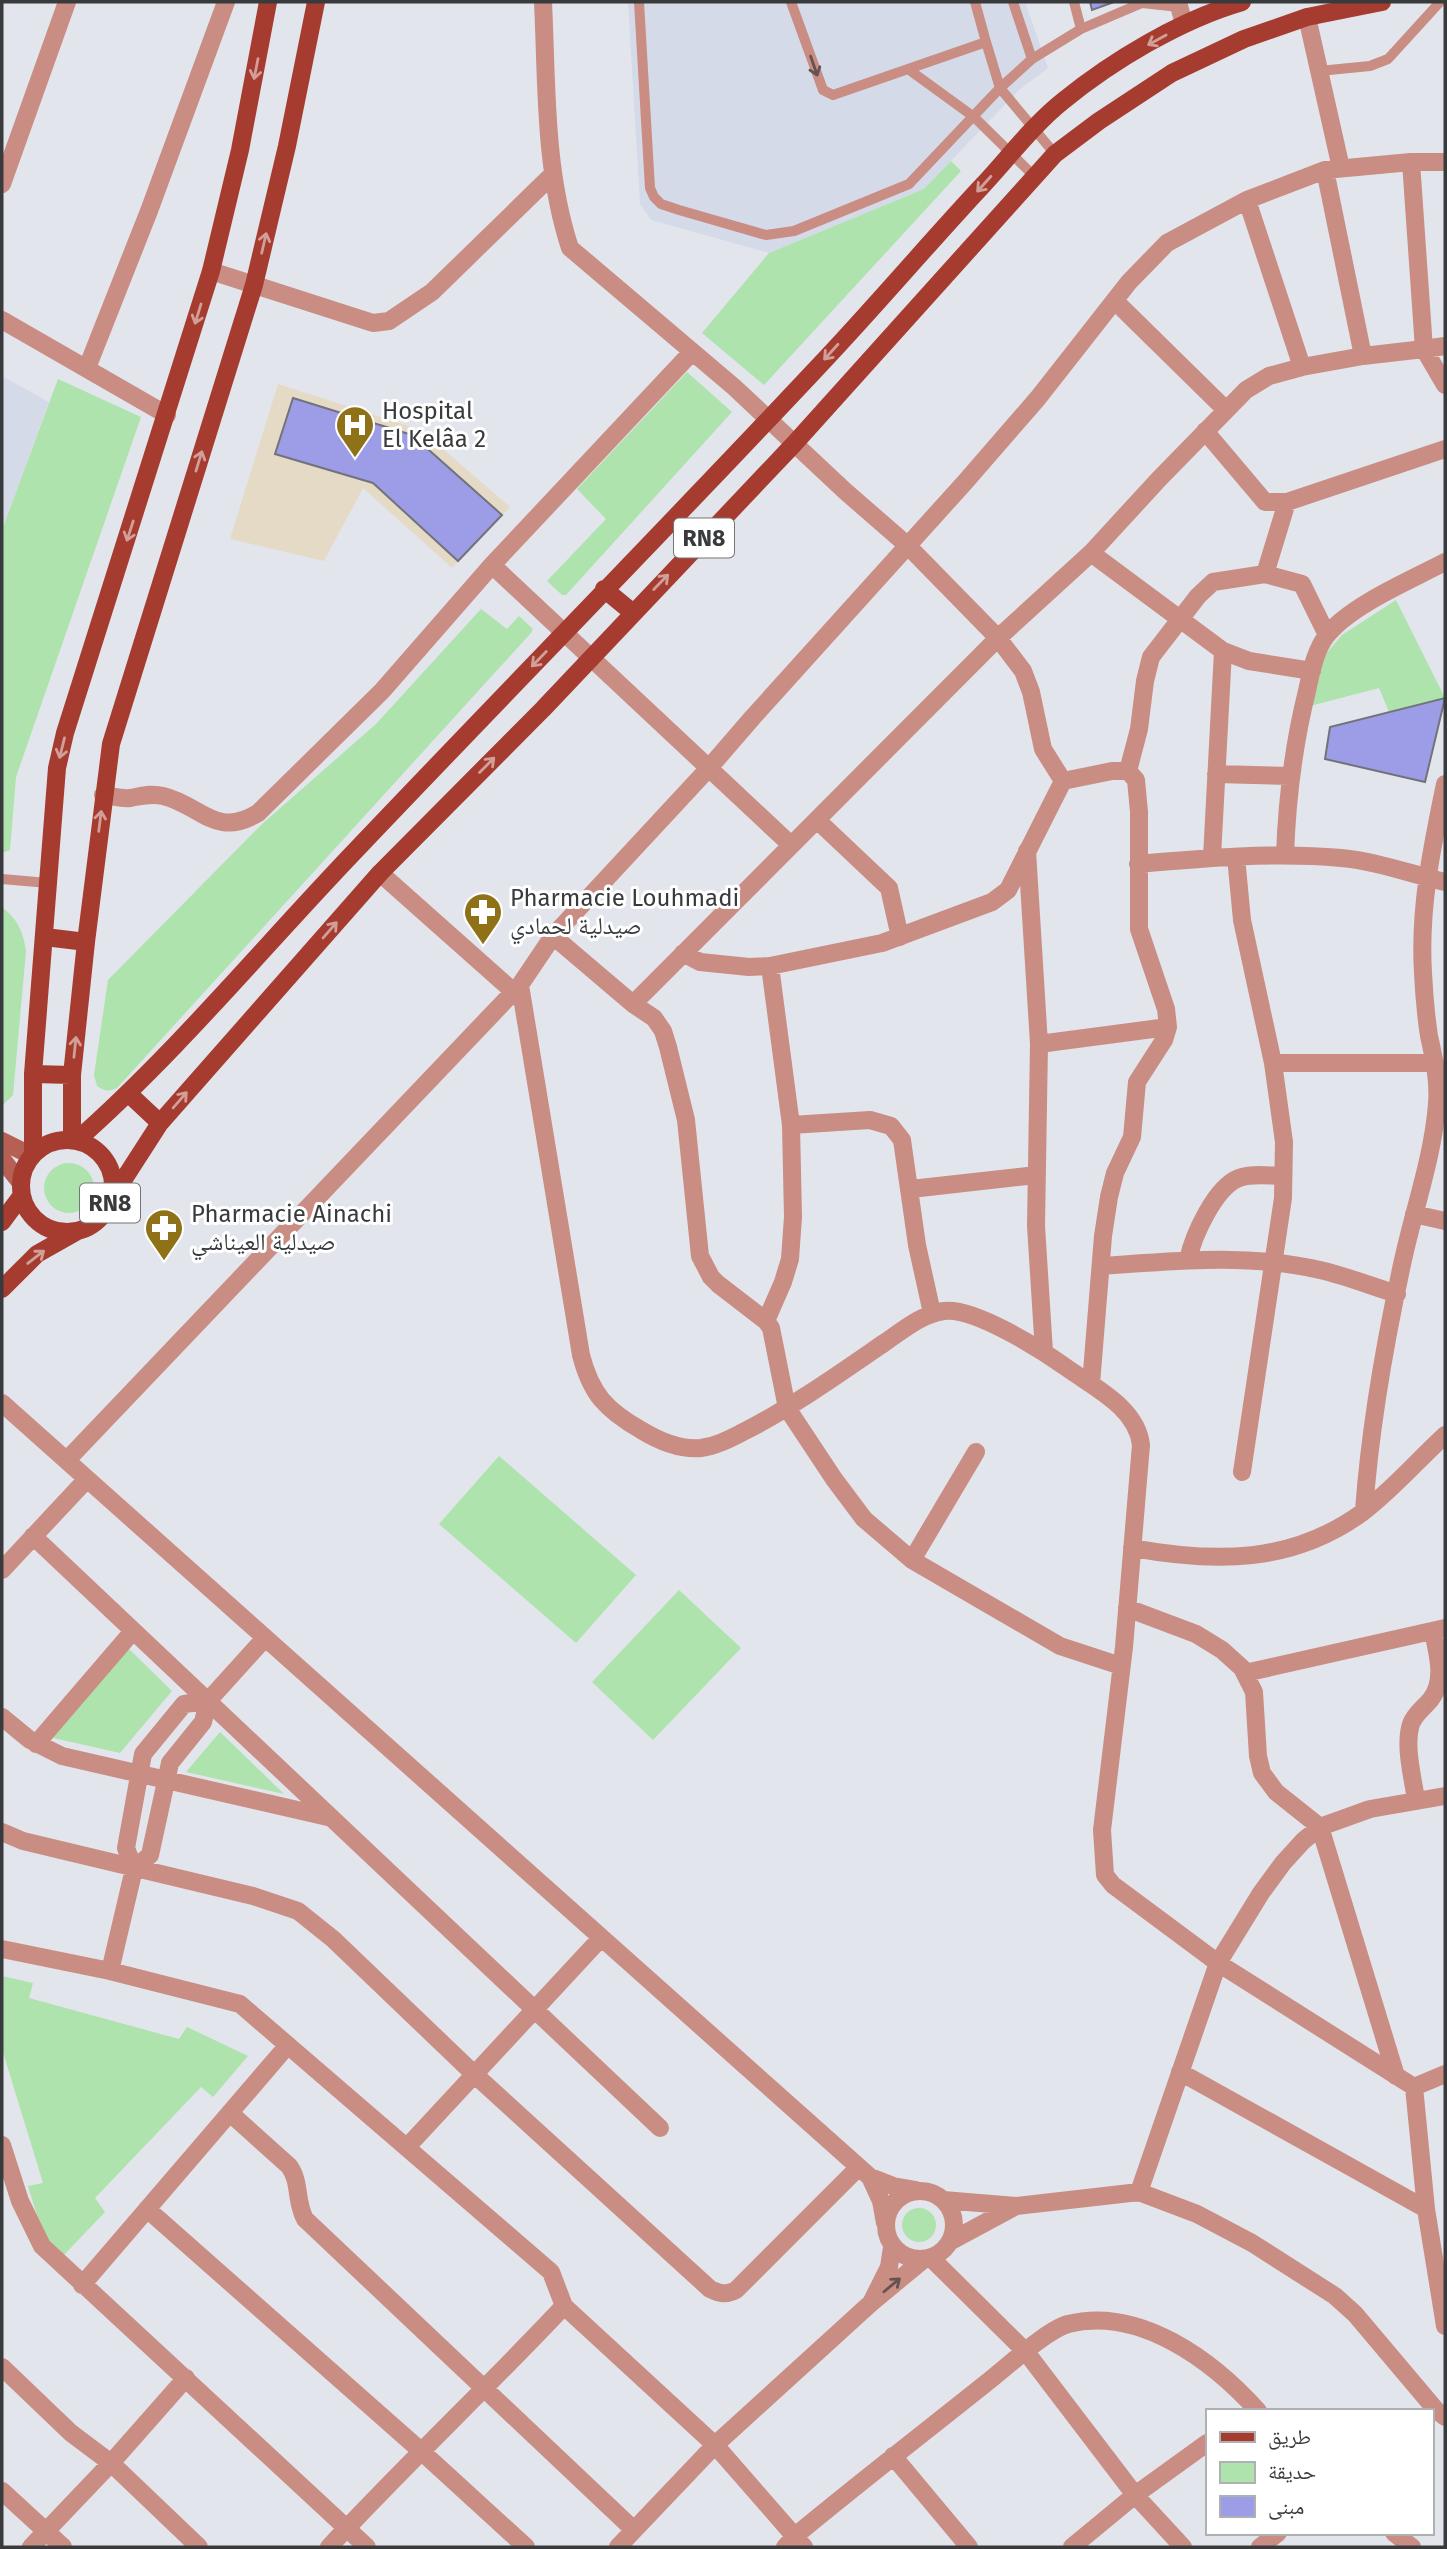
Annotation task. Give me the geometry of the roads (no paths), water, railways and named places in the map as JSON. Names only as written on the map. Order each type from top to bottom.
[{"type":"main road","points":[[2,1222],[22,1189],[24,1169],[32,1156],[33,1074],[45,937],[52,803],[57,768],[65,733],[211,271],[240,150],[268,2]]},
{"type":"main road","points":[[74,1140],[72,1075],[111,744],[254,285],[287,146],[316,2]]},
{"type":"main road","name":"RN8","points":[[74,1140],[129,1094],[604,589],[693,501],[819,366],[1010,153],[1059,104],[1181,11],[1242,2]]},
{"type":"main road","name":"RN8","points":[[4,1280],[37,1254],[100,1220],[160,1123],[380,873],[794,444],[1055,153],[1172,73],[1244,39],[1307,17],[1382,2]]},
{"type":"main road","points":[[604,589],[632,612]]},
{"type":"main road","points":[[45,937],[86,942]]},
{"type":"main road","points":[[33,1074],[72,1075]]},
{"type":"main road","points":[[129,1094],[160,1123]]},
{"type":"main road","name":"RN8","points":[[32,1156],[51,1143],[74,1140],[90,1146],[106,1161],[114,1181],[113,1196]]},
{"type":"main road","name":"RN8","points":[[22,1189],[26,1208],[35,1220],[47,1228],[76,1232]]},
{"type":"street","points":[[2,184],[67,2]]},
{"type":"street","points":[[87,368],[149,211],[226,2]]},
{"type":"street","points":[[543,2],[552,175],[559,214],[570,248],[692,352],[907,545],[998,638],[1023,671],[1031,692],[1043,749],[1063,781]]},
{"type":"street","points":[[1307,17],[1319,71],[1363,356]]},
{"type":"street","points":[[1411,162],[1424,349],[1445,385]]},
{"type":"street","points":[[66,1460],[517,989],[553,936],[709,768],[1038,398],[1129,282],[1167,243],[1247,200],[1333,169],[1411,162],[1445,162]]},
{"type":"street","points":[[211,271],[373,323],[389,321],[432,292],[552,175]]},
{"type":"street","points":[[1247,200],[1302,367]]},
{"type":"street","points":[[1115,301],[1226,410]]},
{"type":"street","points":[[2,320],[167,415]]},
{"type":"street","points":[[634,1004],[998,638],[1091,553],[1246,390],[1269,376],[1302,367],[1445,346]]},
{"type":"street","points":[[103,795],[128,798],[144,794],[160,795],[179,801],[217,822],[230,824],[245,821],[276,797],[382,691],[492,565],[692,352]]},
{"type":"street","points":[[1205,431],[1265,502],[1287,502],[1445,449]]},
{"type":"street","points":[[1265,574],[1287,502]]},
{"type":"street","points":[[1091,553],[1223,651],[1248,661],[1312,671]]},
{"type":"street","points":[[1285,855],[1287,796],[1299,721],[1312,671],[1327,635],[1355,612],[1445,562]]},
{"type":"street","points":[[492,565],[791,845]]},
{"type":"street","points":[[1128,771],[1139,729],[1151,657],[1179,619],[1213,582],[1265,574],[1302,584],[1327,635]]},
{"type":"street","points":[[1212,857],[1223,651]]},
{"type":"street","points":[[1063,781],[1112,771],[1128,771],[1136,780],[1139,929],[1166,1009],[1168,1027],[1164,1040],[1137,1082],[1132,1137],[1115,1173],[1109,1197],[1091,1384]]},
{"type":"street","points":[[1216,774],[1291,776]]},
{"type":"street","points":[[683,953],[700,962],[748,967],[769,966],[882,943],[992,901],[1008,890],[1063,781]]},
{"type":"street","points":[[1364,1511],[1368,1448],[1437,1104],[1435,1063],[1423,974],[1422,926],[1426,878],[1445,784]]},
{"type":"street","points":[[817,820],[889,888],[900,937]]},
{"type":"street","points":[[1027,851],[1039,1044],[1036,1226],[1044,1352]]},
{"type":"street","points":[[1138,864],[1212,857],[1285,855],[1343,858],[1445,882]]},
{"type":"street","points":[[1236,857],[1242,920],[1273,1063],[1284,1142],[1283,1198],[1242,1472]]},
{"type":"street","points":[[380,873],[517,989],[581,1355],[592,1388],[611,1411],[651,1436],[674,1446],[699,1448],[716,1445],[787,1408],[919,1320],[945,1310],[979,1318],[1044,1352],[1091,1384],[1134,1421],[1141,1446],[1121,1666],[1101,1830],[1105,1875],[1112,1885],[1218,1963],[1414,2087]]},
{"type":"street","points":[[553,936],[654,1018],[663,1031],[686,1120],[700,1256],[711,1277],[771,1328],[787,1408],[864,1519],[912,1560],[1060,1646],[1121,1666]]},
{"type":"street","points":[[766,1321],[790,1259],[793,1216],[791,1125],[769,966]]},
{"type":"street","points":[[1039,1044],[1168,1027]]},
{"type":"street","points":[[1273,1063],[1435,1063]]},
{"type":"street","points":[[791,1125],[870,1120],[891,1126],[902,1140],[917,1245],[932,1313]]},
{"type":"street","points":[[2,1141],[32,1156]]},
{"type":"street","points":[[2,1159],[22,1189]]},
{"type":"street","points":[[911,1189],[1037,1175]]},
{"type":"street","points":[[1188,1260],[1192,1240],[1202,1219],[1227,1186],[1248,1176],[1283,1176]]},
{"type":"street","points":[[1414,1214],[1445,1222]]},
{"type":"street","points":[[1101,1266],[1188,1260],[1246,1260],[1320,1270],[1397,1294]]},
{"type":"street","points":[[2,1403],[864,2172],[893,2186],[923,2191],[943,2200],[1016,2206],[1139,2192],[1197,2214],[1241,2237],[1335,2296],[1355,2314],[1439,2410]]},
{"type":"street","points":[[1132,1548],[1169,1555],[1229,1559],[1276,1553],[1320,1536],[1364,1511],[1445,1435]]},
{"type":"street","points":[[912,1560],[976,1452]]},
{"type":"street","points":[[2,1570],[87,1479]]},
{"type":"street","points":[[33,1536],[660,2128]]},
{"type":"street","points":[[1127,1608],[1196,1634],[1222,1650],[1245,1673],[1254,1692],[1258,1756],[1262,1773],[1276,1792],[1320,1827],[1396,2076]]},
{"type":"street","points":[[1245,1673],[1439,1629],[1440,1673],[1437,1690],[1417,1713],[1409,1738],[1416,1800]]},
{"type":"street","points":[[36,1744],[133,1631]]},
{"type":"street","points":[[134,1869],[150,1855],[170,1763],[203,1723],[208,1701],[265,1638]]},
{"type":"street","points":[[110,1971],[134,1869],[126,1848],[143,1754],[184,1704],[208,1701]]},
{"type":"street","points":[[2,1717],[36,1744],[62,1756],[332,1818]]},
{"type":"street","points":[[1139,2192],[1218,1963],[1276,1873],[1303,1841],[1320,1827],[1370,1809],[1445,1796]]},
{"type":"street","points":[[2,1832],[23,1841],[253,1896],[298,1911],[333,1939],[474,2074],[700,2280],[717,2292],[730,2293],[736,2290],[864,2172]]},
{"type":"street","points":[[407,2147],[601,1938]]},
{"type":"street","points":[[2,1949],[110,1971],[240,2004],[551,2272],[564,2306],[715,2445],[795,2544],[892,2456],[1026,2351],[1065,2325],[1084,2322],[1128,2325],[1157,2334],[1193,2354],[1222,2375],[1254,2409]]},
{"type":"street","points":[[82,2285],[288,2045]]},
{"type":"street","points":[[1180,2071],[1426,2209]]},
{"type":"street","points":[[1414,2087],[1445,2074]]},
{"type":"street","points":[[1414,2087],[1426,2209],[1445,2326]]},
{"type":"street","points":[[230,2113],[296,2175],[305,2219],[634,2530]]},
{"type":"street","points":[[2,2145],[20,2201],[42,2246],[366,2547]]},
{"type":"street","points":[[864,2172],[881,2201],[887,2236],[892,2247],[889,2267],[871,2303]]},
{"type":"street","points":[[885,2225],[887,2213],[893,2204],[912,2192],[923,2191]]},
{"type":"street","points":[[943,2200],[954,2219],[951,2241]]},
{"type":"street","points":[[618,2547],[715,2445],[871,2303],[927,2259],[939,2254],[951,2241],[1016,2206]]},
{"type":"street","points":[[147,2209],[526,2547]]},
{"type":"street","points":[[892,2247],[912,2259],[927,2259],[1026,2351],[1135,2496],[1183,2547]]},
{"type":"street","points":[[329,2547],[564,2306]]},
{"type":"street","points":[[2,2367],[71,2432],[111,2463],[199,2547]]},
{"type":"street","points":[[31,2547],[111,2463],[186,2378]]},
{"type":"street","points":[[1072,2547],[1206,2444]]},
{"type":"street","points":[[892,2456],[969,2547]]},
{"type":"street","points":[[2,2491],[63,2547]]},
{"type":"street","points":[[1260,2547],[1275,2535]]},
{"type":"street","points":[[1397,2535],[1412,2547]]},
{"type":"lane","points":[[639,2],[650,188],[654,197],[661,204],[678,210],[766,234],[794,231],[909,184],[1000,88],[1032,59],[1080,29],[1142,3],[1181,11]]},
{"type":"lane","points":[[792,2],[821,84],[827,93],[839,94],[986,42]]},
{"type":"lane","points":[[975,2],[1000,88],[1055,153]]},
{"type":"lane","points":[[1013,2],[1032,59]]},
{"type":"lane","points":[[1074,2],[1080,29]]},
{"type":"lane","points":[[1319,71],[1370,66],[1388,59],[1440,2]]},
{"type":"lane","points":[[908,69],[974,117],[1034,176]]},
{"type":"lane","points":[[2,879],[48,883]]},
{"type":"place","name":"Hospital El Kelâa 2","points":[[355,459]]},
{"type":"place","name":"Pharmacie Louhmadi صيدلية لحمادي","points":[[483,946]]},
{"type":"place","name":"Pharmacie Ainachi صيدلية العيناشي","points":[[164,1262]]}]
